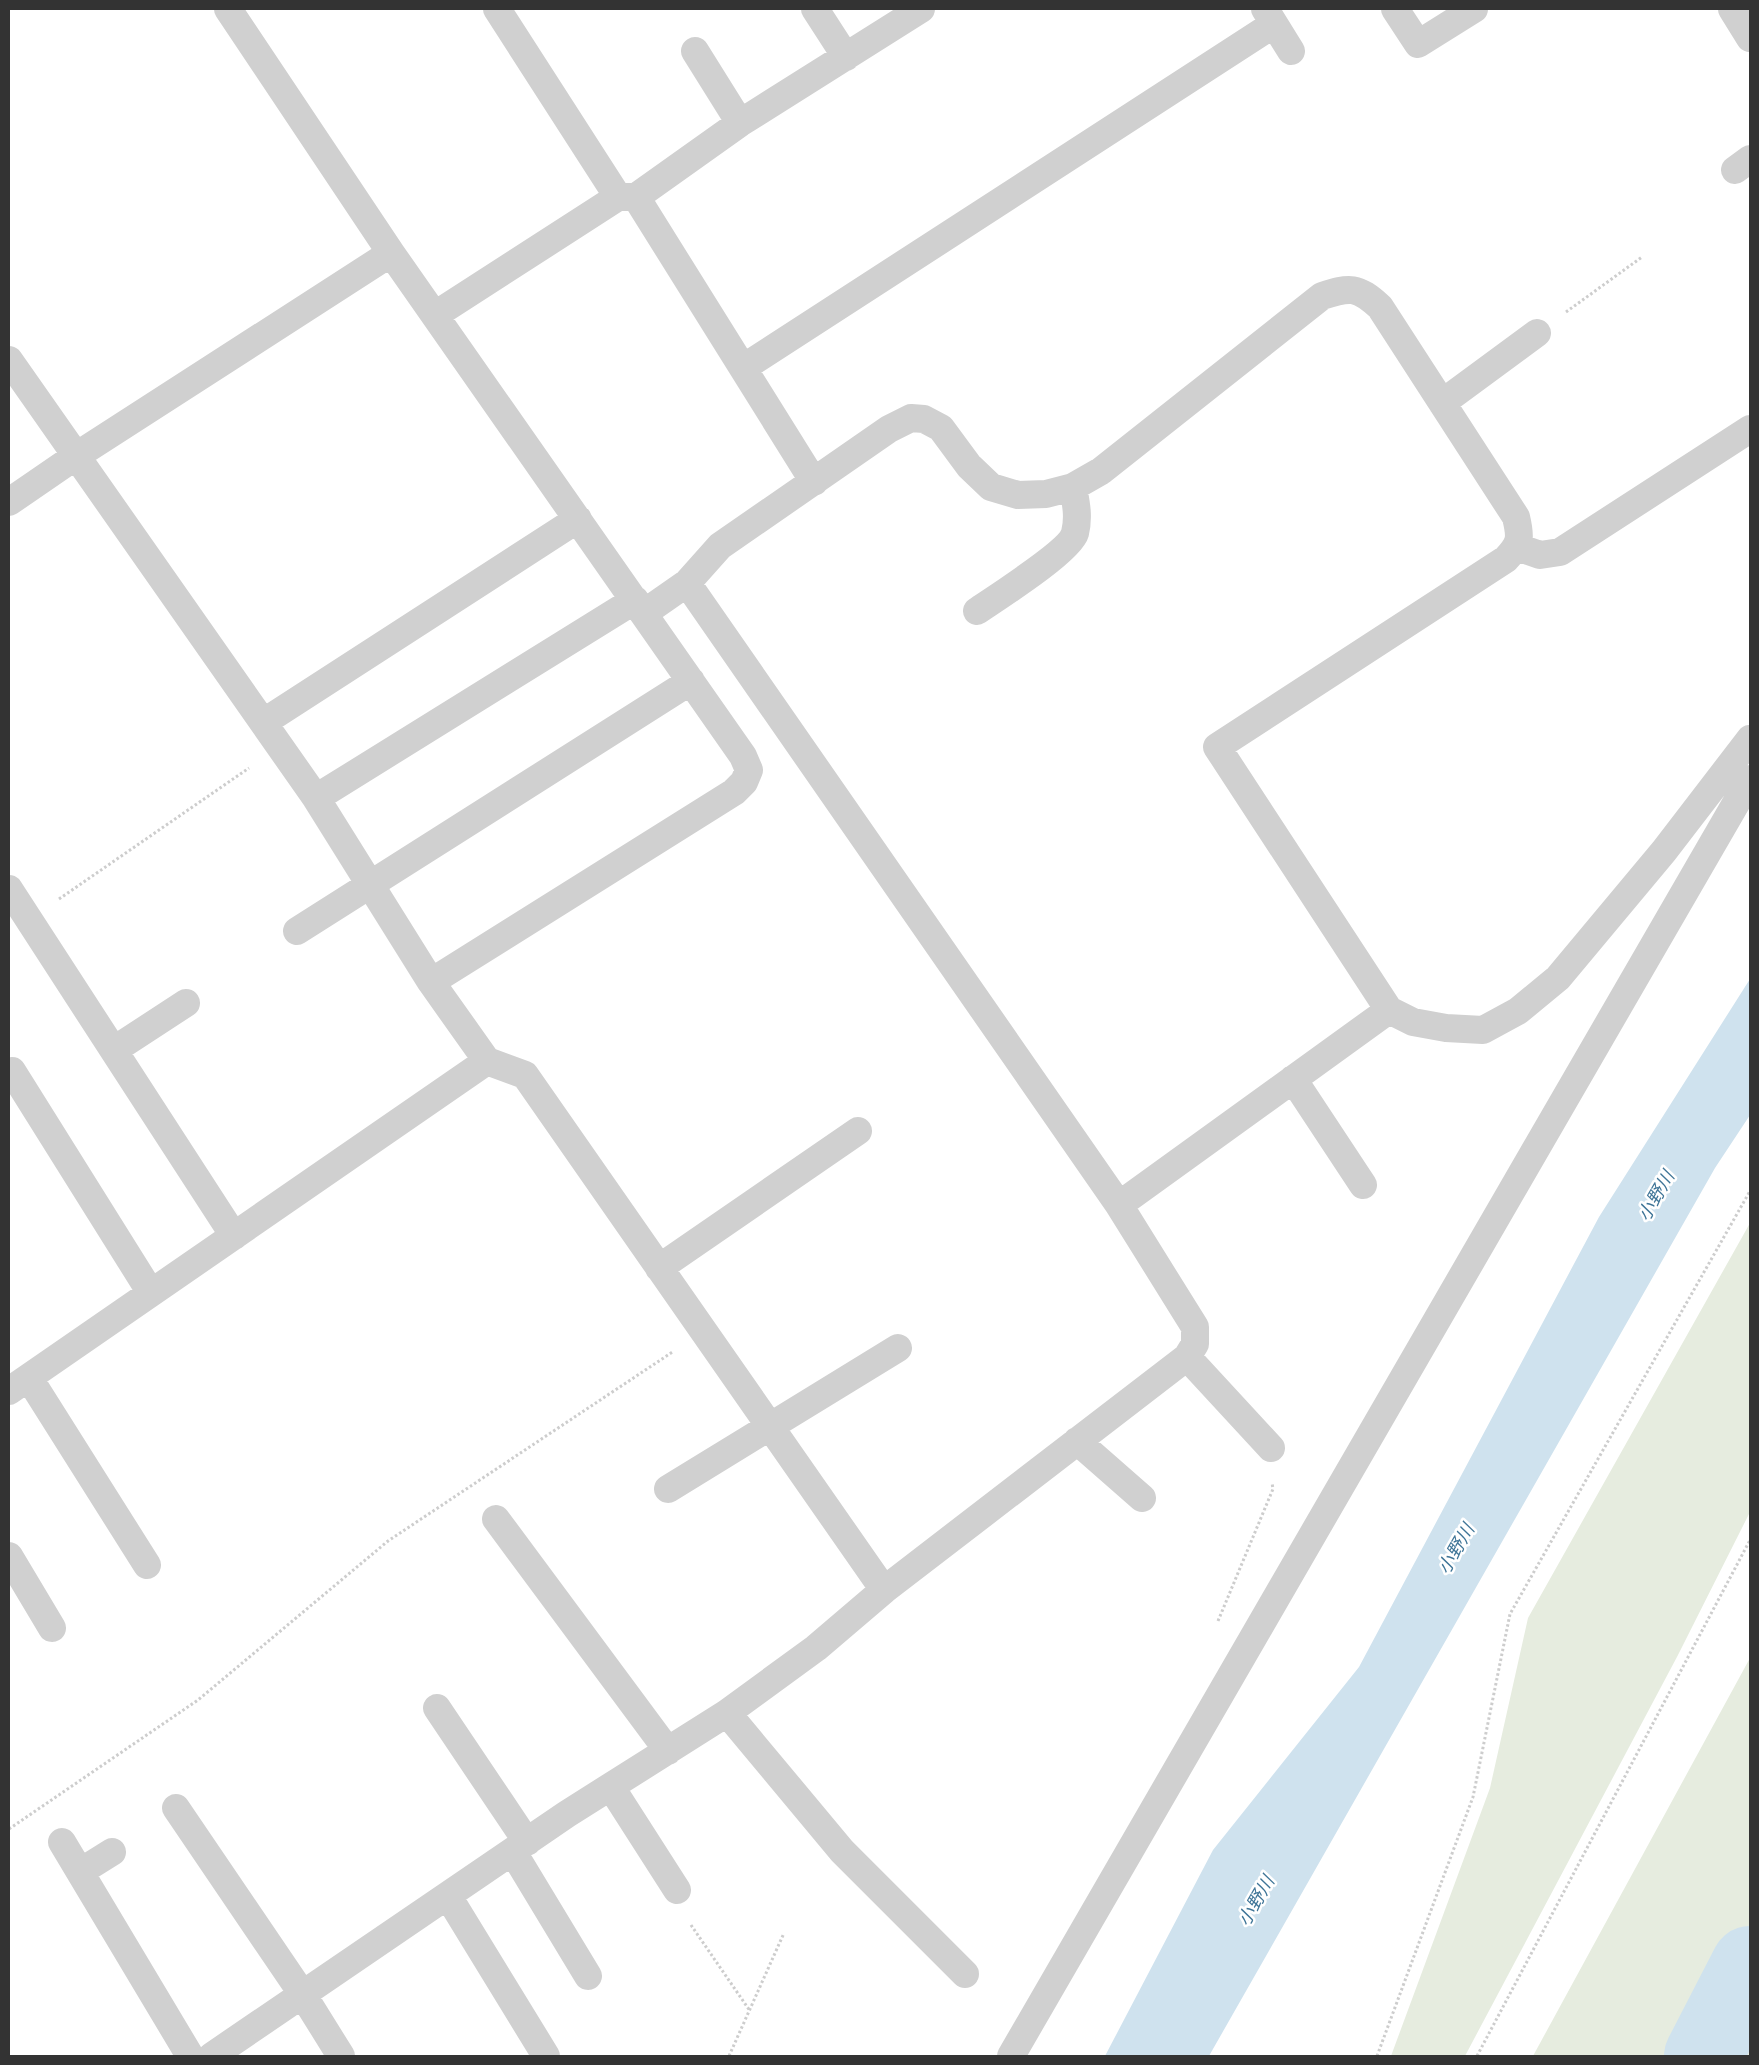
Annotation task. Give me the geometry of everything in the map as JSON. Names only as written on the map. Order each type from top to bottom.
[{"type":"street","points":[[228,9],[391,253],[692,681],[743,756],[749,770],[744,782],[734,792],[431,982]]},
{"type":"street","points":[[496,9],[627,197],[742,368],[814,482]]},
{"type":"street","points":[[815,9],[846,57]]},
{"type":"street","points":[[435,315],[627,197],[921,9]]},
{"type":"street","points":[[1395,9],[1418,44],[1474,9]]},
{"type":"street","points":[[1732,9],[1750,38]]},
{"type":"street","points":[[742,368],[1270,16],[1291,51]]},
{"type":"street","points":[[695,51],[740,123]]},
{"type":"street","points":[[9,502],[76,456],[391,253]]},
{"type":"street","points":[[316,798],[640,606],[687,584],[720,546],[890,429],[911,418],[924,419],[941,428],[969,466],[990,487],[1018,495],[1046,494],[1073,487],[1101,471],[1322,296],[1345,289],[1366,294],[1380,307],[1516,517],[1520,534],[1517,547],[1506,559],[1217,747],[1389,1010],[1413,1022],[1446,1028],[1483,1030],[1518,1011],[1558,978],[1664,851],[1750,739]]},
{"type":"street","points":[[1442,403],[1538,333]]},
{"type":"street","points":[[9,360],[316,798],[431,982],[487,1061],[525,1074],[884,1590]]},
{"type":"street","points":[[1517,547],[1540,555],[1560,552],[1750,429]]},
{"type":"street","points":[[977,611],[1061,551],[1074,535],[1078,515],[1073,487]]},
{"type":"street","points":[[264,722],[578,519]]},
{"type":"street","points":[[212,2056],[245,2047],[303,1995],[520,1847],[727,1713],[816,1648],[884,1590],[1187,1357],[1195,1344],[1195,1327],[1119,1205],[687,584]]},
{"type":"street","points":[[296,931],[692,681]]},
{"type":"street","points":[[1011,2056],[1750,780]]},
{"type":"street","points":[[9,889],[234,1236]]},
{"type":"street","points":[[114,1050],[186,1003]]},
{"type":"street","points":[[1119,1205],[1389,1010]]},
{"type":"street","points":[[147,1565],[19,1384],[487,1061]]},
{"type":"street","points":[[12,1071],[151,1293]]},
{"type":"street","points":[[1293,1079],[1363,1185]]},
{"type":"street","points":[[659,1268],[858,1131]]},
{"type":"street","points":[[668,1489],[898,1348]]},
{"type":"street","points":[[1187,1357],[1271,1448]]},
{"type":"street","points":[[1077,1441],[1142,1498]]},
{"type":"street","points":[[496,1519],[668,1750]]},
{"type":"street","points":[[9,1556],[52,1628]]},
{"type":"street","points":[[437,1708],[520,1847],[588,1976]]},
{"type":"street","points":[[727,1713],[842,1851],[965,1974]]},
{"type":"street","points":[[611,1787],[677,1890]]},
{"type":"street","points":[[176,1808],[303,1995],[341,2056]]},
{"type":"street","points":[[62,1842],[190,2056]]},
{"type":"street","points":[[80,1872],[112,1852]]},
{"type":"street","points":[[448,1896],[546,2056]]},
{"type":"path","points":[[1538,333],[1642,257]]},
{"type":"path","points":[[28,920],[281,747]]},
{"type":"path","points":[[1377,2056],[1473,1797],[1510,1614],[1750,1191]]},
{"type":"path","points":[[9,1828],[198,1700],[388,1541],[704,1331]]},
{"type":"path","points":[[1218,1621],[1273,1489],[1271,1448]]},
{"type":"path","points":[[1477,2056],[1750,1540]]},
{"type":"path","points":[[677,1890],[684,1916],[750,2011]]},
{"type":"path","points":[[729,2056],[784,1933]]},
{"type":"shaded area","points":[[1750,1223],[1750,1512],[1678,1655],[1465,2056],[1391,2056],[1490,1788],[1528,1618]]},
{"type":"shaded area","points":[[1750,1658],[1750,2056],[1533,2056]]},
{"type":"water","name":"小野川","points":[[1750,979],[1750,1115],[1715,1168],[1209,2056],[1105,2056],[1213,1850],[1359,1667],[1599,1217]]},
{"type":"waterway","points":[[1703,2056],[1750,1965]]}]
